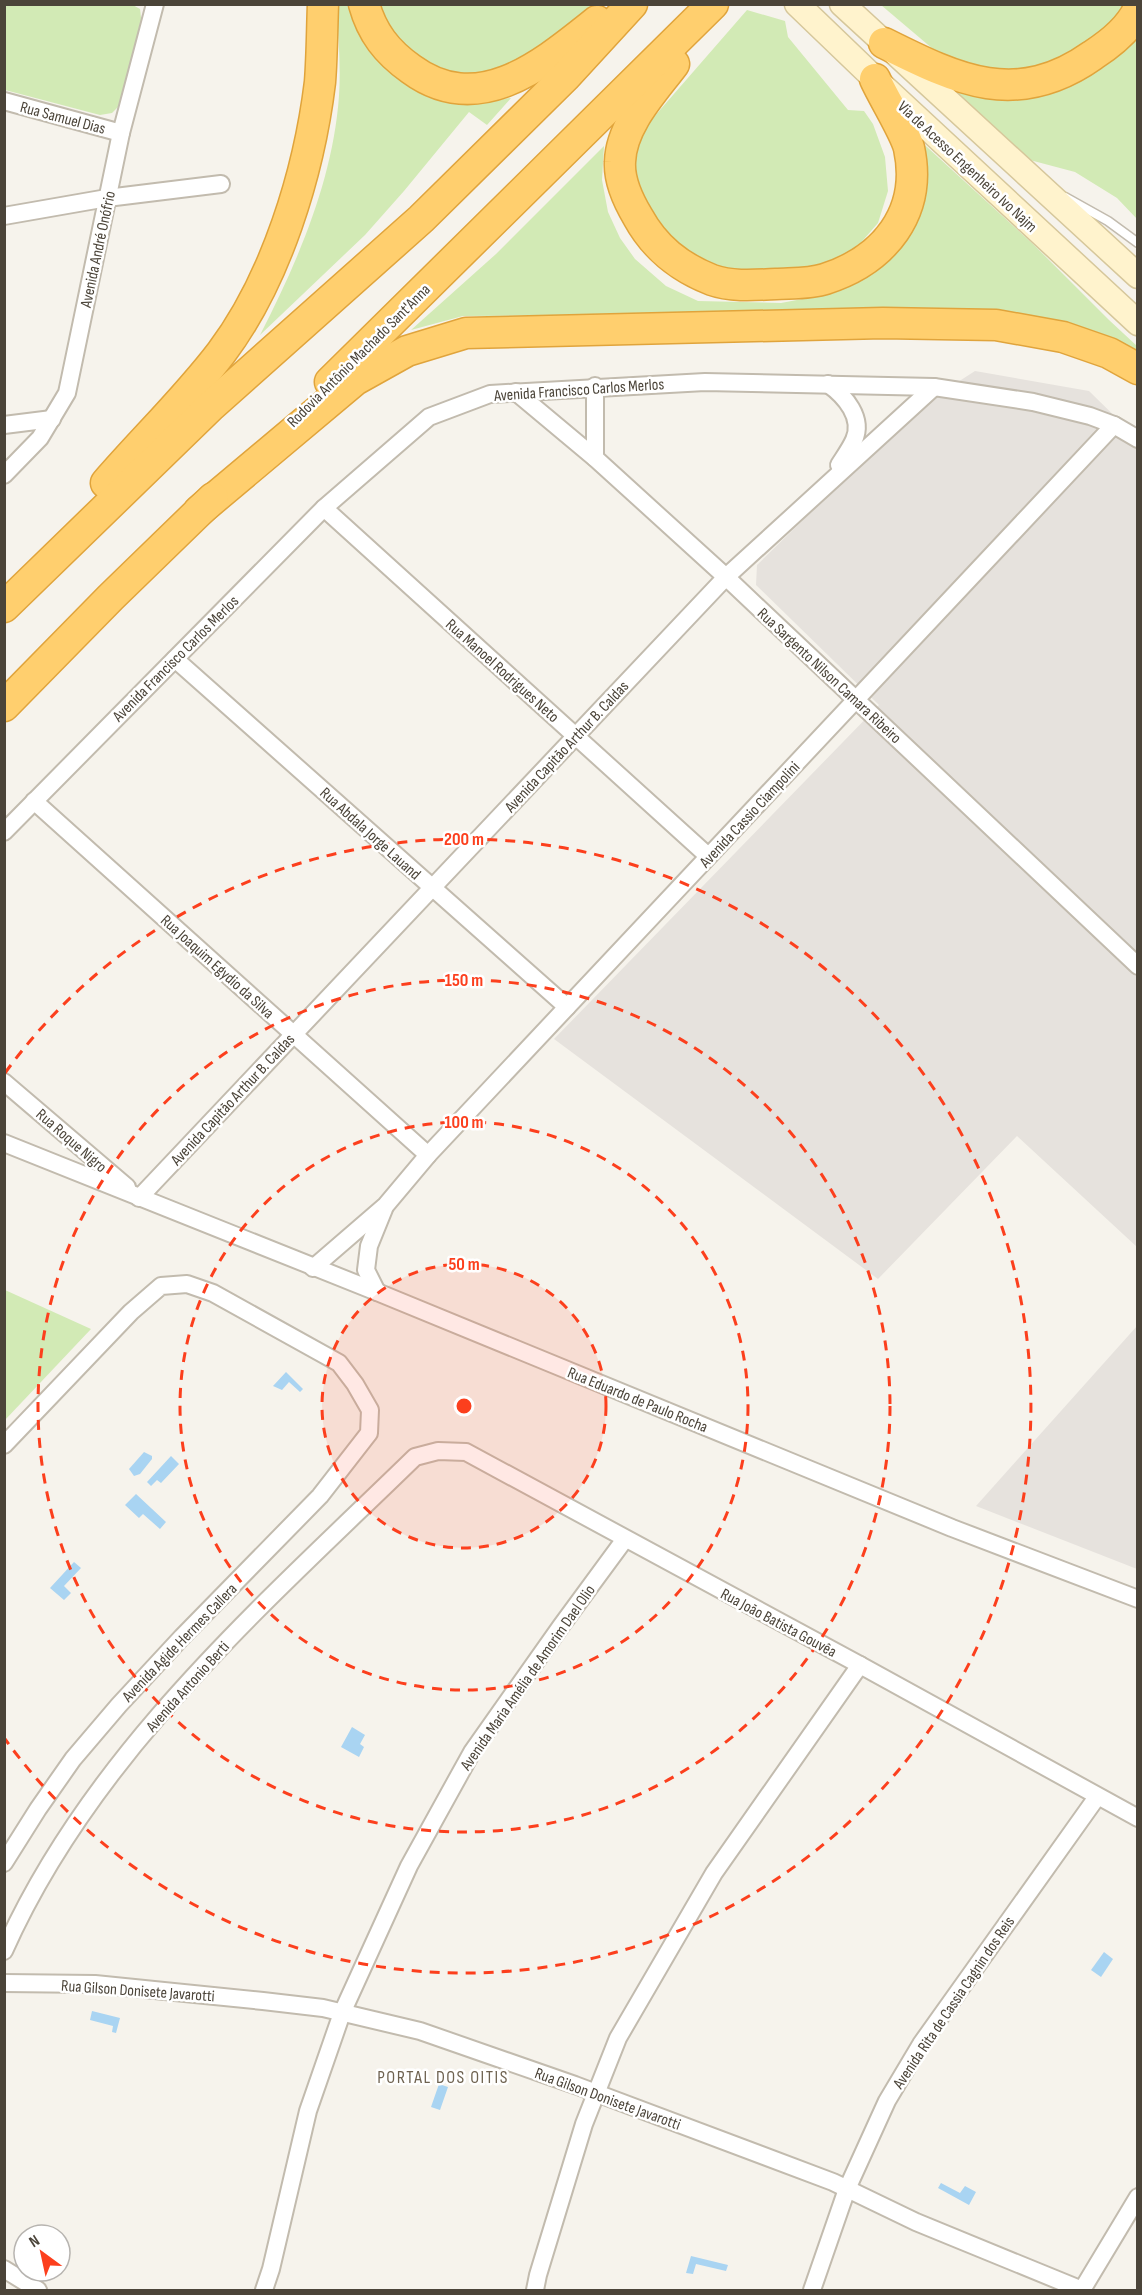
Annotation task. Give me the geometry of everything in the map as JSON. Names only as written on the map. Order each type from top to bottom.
[{"type":"highway","points":[[4,600],[215,360],[251,306],[286,232],[309,151],[320,81],[323,4]]},
{"type":"highway","points":[[364,4],[369,22],[392,56],[422,78],[453,88],[486,89],[514,80],[543,63],[618,4]]},
{"type":"highway","points":[[4,607],[211,406],[421,219],[565,77],[632,4]]},
{"type":"highway","points":[[715,4],[627,132],[620,162],[624,185],[632,207],[644,228],[660,250],[693,271],[714,280],[736,284],[787,283],[823,280],[872,257],[901,220],[912,186],[909,147],[875,79]]},
{"type":"highway","name":"Rodovia Antônio Machado Sant'Anna","points":[[4,706],[111,597],[715,4]]},
{"type":"highway","points":[[884,43],[940,71],[968,80],[996,84],[1028,84],[1053,78],[1089,58],[1112,42],[1135,16],[1137,10]]},
{"type":"highway","points":[[199,511],[355,380],[407,351],[466,333],[871,323],[996,325],[1063,337],[1109,353],[1137,369]]},
{"type":"main road","name":"Via de Acesso Engenheiro Ivo Najm","points":[[842,4],[1137,276]]},
{"type":"main road","name":"Via de Acesso Engenheiro Ivo Najm","points":[[799,6],[1137,323]]},
{"type":"street","name":"Avenida André Onófrio","points":[[4,475],[40,438],[67,393],[121,133],[155,4]]},
{"type":"street","name":"Rua Samuel Dias","points":[[4,102],[121,133]]},
{"type":"street","points":[[4,216],[107,198],[221,184]]},
{"type":"street","name":"Avenida Francisco Carlos Merlos","points":[[4,832],[324,508],[429,417],[490,394],[595,386],[705,382],[934,387],[1033,402],[1090,416],[1114,425],[1137,439]]},
{"type":"street","points":[[828,384],[841,393],[850,405],[856,428],[855,439],[831,479]]},
{"type":"street","points":[[595,386],[595,458]]},
{"type":"street","name":"Avenida Capitão Arthur B. Caldas","points":[[139,1198],[726,577],[934,387]]},
{"type":"street","name":"Rua Sargento Nilson Camara Ribeiro","points":[[516,392],[595,458],[726,577],[1137,966]]},
{"type":"street","points":[[4,425],[52,419]]},
{"type":"street","name":"Avenida Cassio Ciampolini","points":[[386,1205],[428,1155],[1114,425]]},
{"type":"street","name":"Rua Manoel Rodrigues Neto","points":[[324,508],[708,856]]},
{"type":"street","name":"Rua Abdala Jorge Lauand","points":[[174,659],[567,1007]]},
{"type":"street","name":"Rua Joaquim Egydio da Silva","points":[[34,801],[428,1155]]},
{"type":"street","name":"Rua Roque Nigro","points":[[4,1082],[139,1198]]},
{"type":"street","name":"Rua Eduardo de Paulo Rocha","points":[[4,1143],[952,1528],[1137,1599]]},
{"type":"street","points":[[313,1268],[386,1205]]},
{"type":"street","points":[[377,1293],[366,1270],[369,1246],[386,1205]]},
{"type":"street","name":"Avenida Agide Hermes Callera","points":[[4,1445],[131,1312],[161,1286],[187,1284],[213,1293],[339,1363],[370,1410],[369,1432],[320,1496],[182,1637],[96,1732],[38,1809],[4,1863]]},
{"type":"street","name":"Rua João Batista Gouvêa","points":[[415,1457],[438,1450],[466,1452],[1137,1818]]},
{"type":"street","name":"Avenida Antonio Berti","points":[[4,1951],[38,1884],[78,1820],[149,1728],[223,1645],[415,1457]]},
{"type":"street","name":"Avenida Maria Amélia de Amorim Dael Olio","points":[[264,2290],[308,2111],[342,2013],[409,1866],[472,1752],[625,1539]]},
{"type":"street","points":[[535,2290],[584,2124],[618,2038],[714,1873],[860,1665]]},
{"type":"street","name":"Avenida Rita de Cassia Cagnin dos Reis","points":[[812,2290],[847,2189],[886,2101],[921,2044],[1097,1797]]},
{"type":"street","name":"Rua Gilson Donisete Javarotti","points":[[4,1983],[95,1984],[263,2001],[323,2008],[420,2031],[597,2093],[847,2189],[916,2222],[1082,2290]]},
{"type":"street","points":[[1082,2290],[1137,2197]]},
{"type":"street","points":[[4,2269],[38,2290]]},
{"type":"lane","points":[[1042,188],[1072,200],[1108,221],[1137,243]]},
{"type":"shaded area","points":[[975,371],[1089,391],[1137,438],[1137,1247],[1017,1136],[878,1279],[554,1039],[879,705],[756,585],[757,565],[919,407]]},
{"type":"shaded area","points":[[1137,1326],[1137,1569],[976,1506]]},
{"type":"green space","points":[[131,4],[140,9],[142,26],[122,103],[112,113],[100,115],[5,90],[4,5]]},
{"type":"green space","points":[[337,5],[351,5],[363,36],[389,72],[454,104],[511,98],[487,125],[469,112],[365,235],[260,335],[288,278],[312,219],[329,158],[339,96]]},
{"type":"green space","points":[[373,5],[593,5],[532,62],[460,82],[397,49]]},
{"type":"green space","points":[[881,5],[1127,5],[1104,34],[1064,63],[1026,75],[986,72],[940,55]]},
{"type":"green space","points":[[747,10],[785,21],[788,37],[848,110],[864,111],[873,124],[885,157],[888,191],[878,223],[851,254],[813,272],[710,272],[663,238],[632,173],[633,141]]},
{"type":"green space","points":[[1137,32],[1137,219],[1117,198],[1075,172],[1026,159],[947,85],[992,98]]},
{"type":"green space","points":[[904,126],[1034,245],[1137,346],[1138,361],[1005,314],[954,309],[669,315],[463,316],[411,330],[496,254],[604,146],[602,180],[608,212],[620,238],[635,259],[666,286],[698,301],[781,303],[834,293],[873,271],[895,246]]},
{"type":"green space","points":[[5,1290],[91,1329],[5,1420]]},
{"type":"water","points":[[286,1372],[303,1389],[300,1392],[289,1382],[282,1390],[273,1386]]},
{"type":"water","points":[[144,1452],[152,1456],[152,1459],[140,1474],[134,1476],[129,1469]]},
{"type":"water","points":[[171,1456],[179,1464],[161,1483],[157,1480],[151,1486],[147,1482]]},
{"type":"water","points":[[136,1494],[166,1522],[160,1529],[143,1514],[139,1518],[125,1505]]},
{"type":"water","points":[[74,1562],[81,1568],[64,1586],[71,1593],[64,1600],[50,1588]]},
{"type":"water","points":[[352,1727],[365,1735],[360,1744],[364,1747],[359,1757],[341,1747]]},
{"type":"water","points":[[1104,1952],[1113,1959],[1101,1977],[1091,1970]]},
{"type":"water","points":[[92,2011],[120,2018],[116,2033],[112,2032],[113,2026],[90,2020]]},
{"type":"water","points":[[439,2084],[448,2087],[440,2110],[431,2107]]},
{"type":"water","points":[[941,2183],[960,2193],[965,2186],[976,2192],[969,2205],[938,2188]]},
{"type":"water","points":[[691,2256],[728,2265],[726,2271],[696,2264],[693,2274],[686,2273]]},
{"type":"district","name":"PORTAL DOS OITIS","points":[[443,2077]]}]
